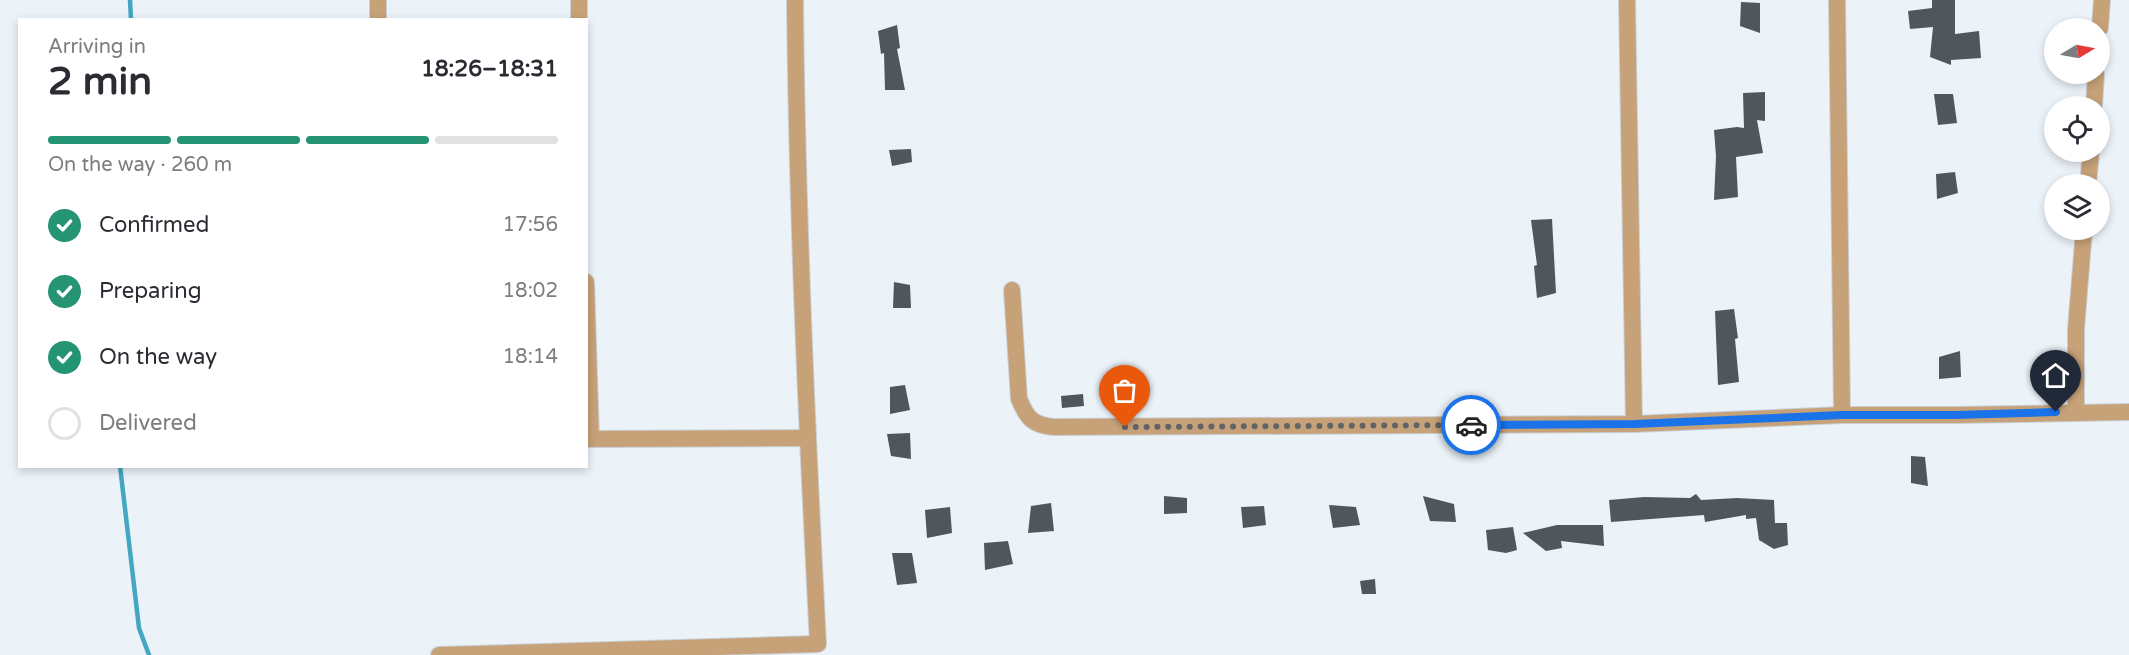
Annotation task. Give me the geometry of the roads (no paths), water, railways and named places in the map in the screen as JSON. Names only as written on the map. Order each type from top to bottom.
[{"type":"street","points":[[378,0],[378,18]]},
{"type":"street","points":[[579,0],[579,18]]},
{"type":"street","points":[[439,655],[818,644],[807,438],[803,280],[797,168],[795,0]]},
{"type":"street","points":[[1627,0],[1634,424]]},
{"type":"street","points":[[1837,0],[1842,415]]},
{"type":"street","points":[[2101,18],[2102,0]]},
{"type":"street","points":[[2076,412],[2076,328],[2083,240]]},
{"type":"street","points":[[1012,290],[1019,399],[1026,416],[1040,426],[1054,428],[1634,424],[1842,415],[2129,412]]},
{"type":"street","points":[[588,387],[589,439],[807,438]]},
{"type":"waterway","points":[[130,0],[131,18]]},
{"type":"waterway","points":[[120,468],[139,628],[149,655]]}]
